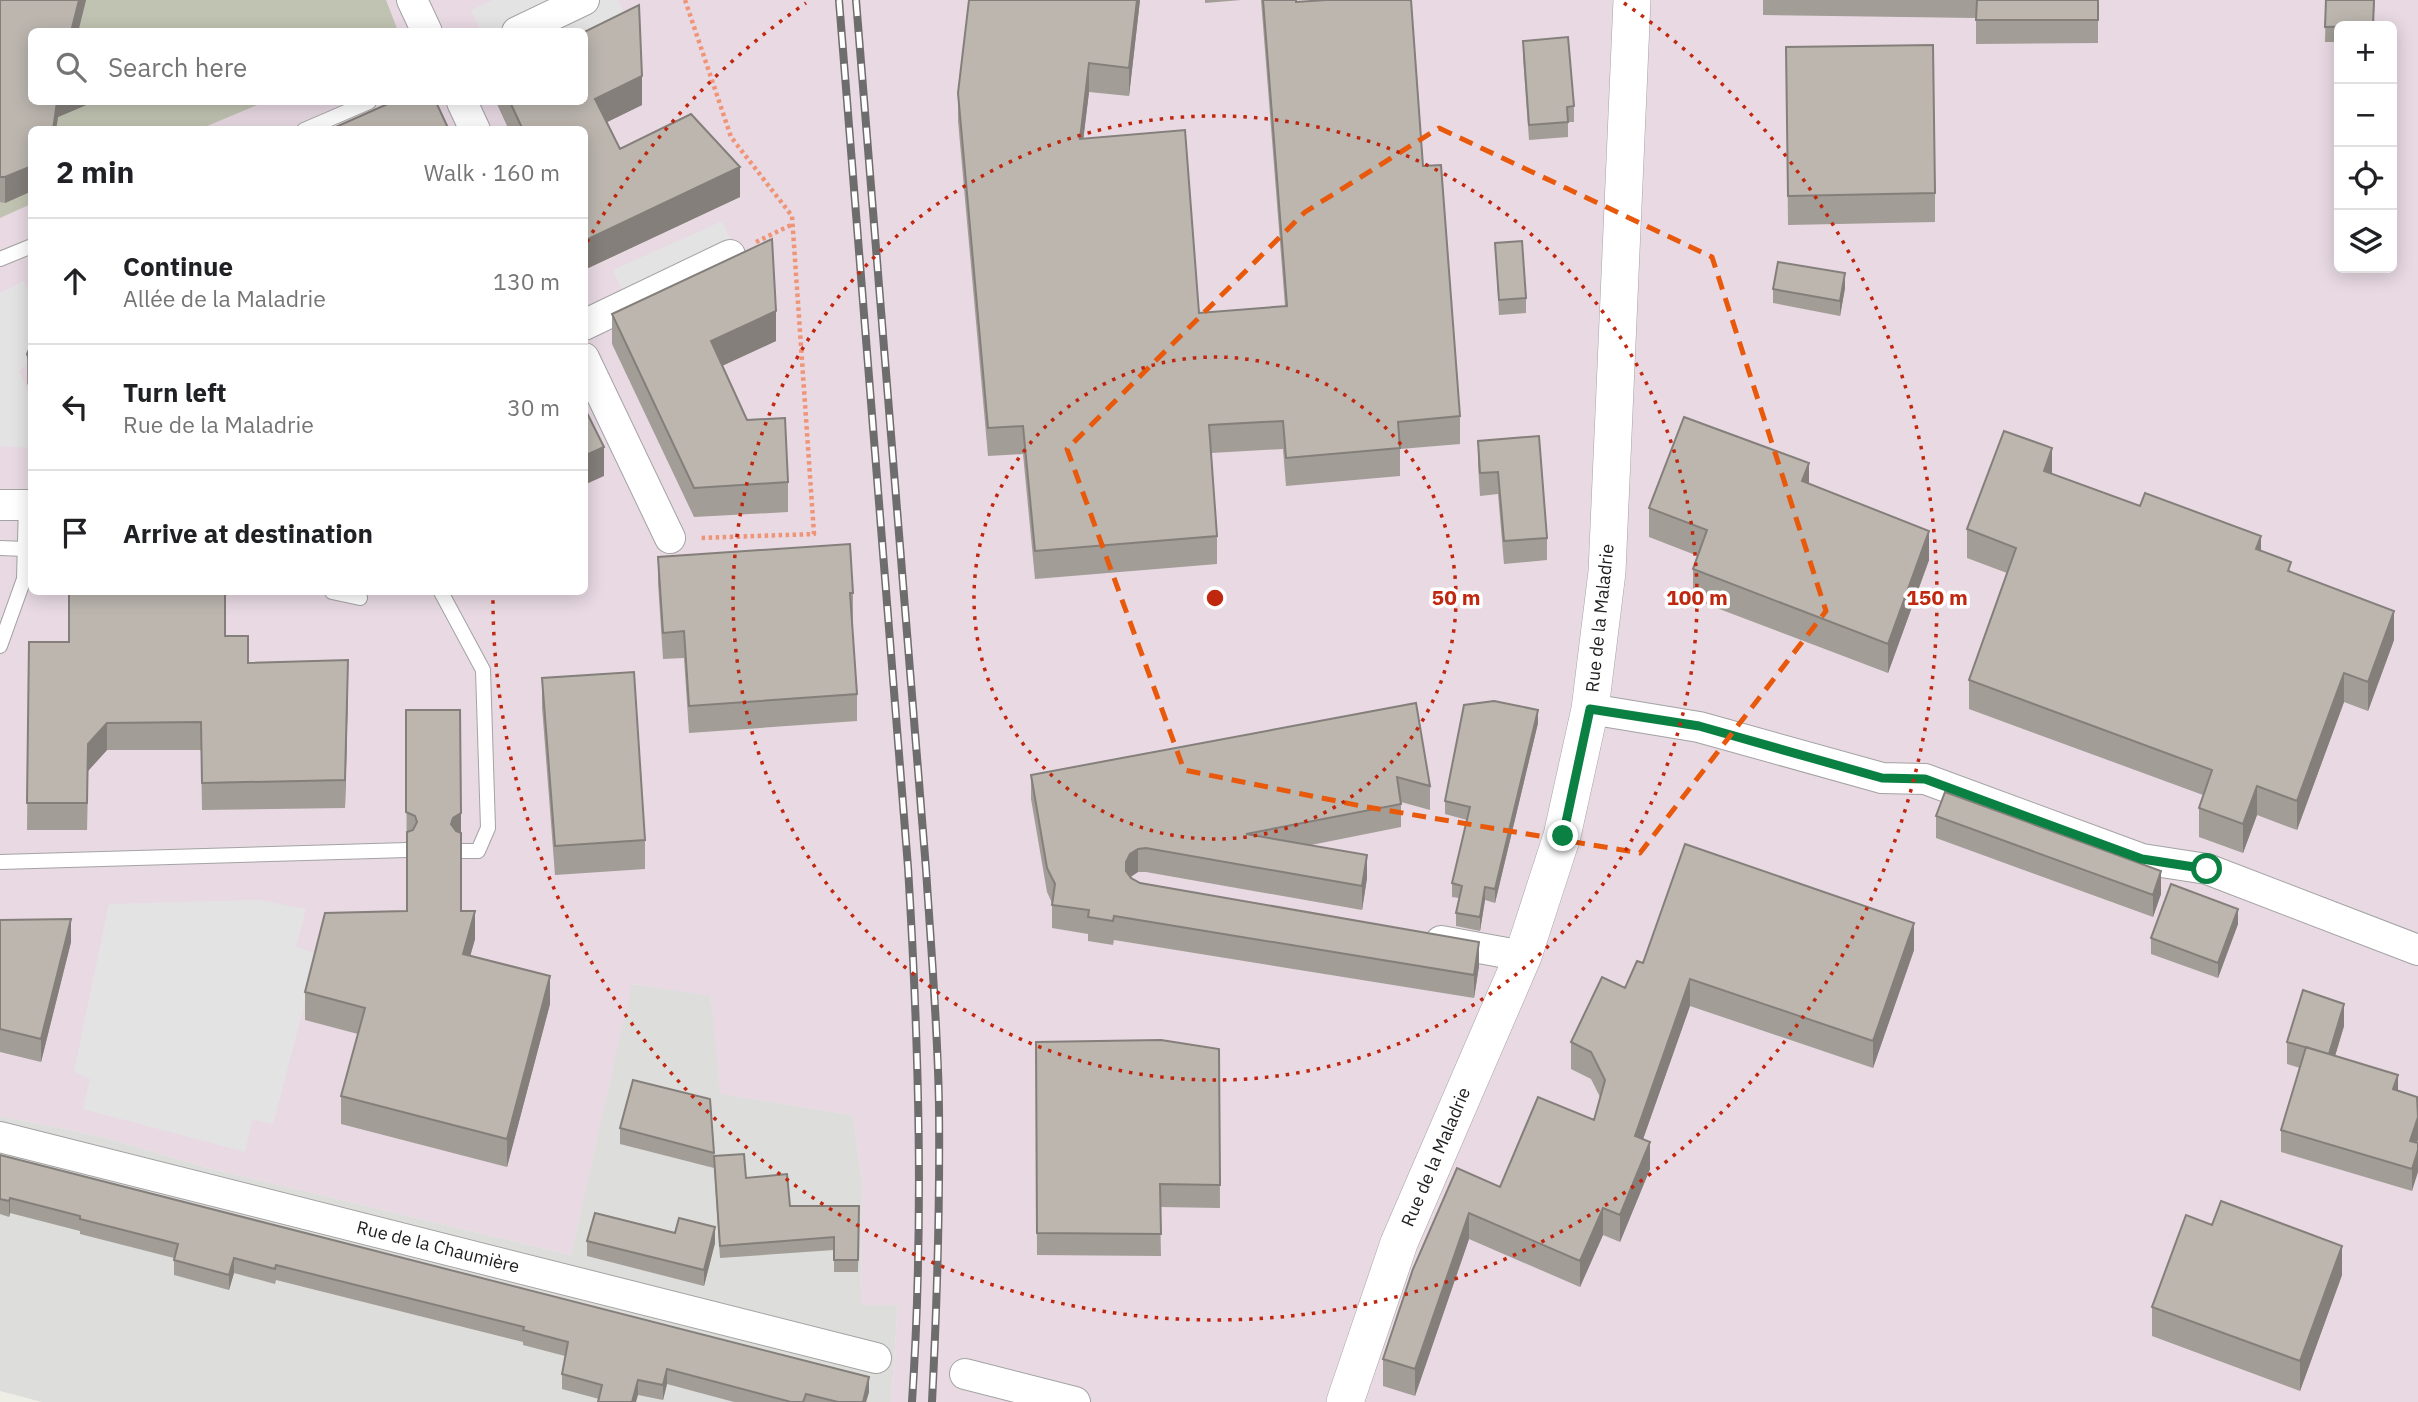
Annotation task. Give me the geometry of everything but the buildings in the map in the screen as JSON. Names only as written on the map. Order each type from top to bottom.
[{"type":"street","points":[[412,0],[425,28]]},
{"type":"street","points":[[525,28],[584,0]]},
{"type":"street","name":"Rue de la Maladrie","points":[[1345,1402],[1399,1243],[1523,956],[1563,836],[1590,709],[1607,572],[1632,0]]},
{"type":"street","points":[[463,105],[473,126]]},
{"type":"street","points":[[588,323],[730,255]]},
{"type":"street","points":[[588,366],[670,538]]},
{"type":"street","points":[[1590,709],[1699,726],[1882,778],[1925,779],[2142,859],[2207,869],[2418,950]]},
{"type":"street","points":[[1415,937],[1523,956]]},
{"type":"street","name":"Rue de la Chaumière","points":[[0,1136],[876,1358]]},
{"type":"street","points":[[965,1374],[1075,1402]]},
{"type":"lane","points":[[313,126],[362,105]]},
{"type":"lane","points":[[0,259],[28,248]]},
{"type":"lane","points":[[0,646],[28,579],[19,505]]},
{"type":"lane","points":[[0,548],[25,549]]},
{"type":"lane","points":[[346,595],[360,598]]},
{"type":"lane","points":[[443,595],[482,670],[488,828],[478,851],[461,850]]},
{"type":"lane","points":[[0,862],[407,850]]},
{"type":"path","points":[[670,538],[814,534],[793,216],[731,137],[685,0]]},
{"type":"path","points":[[730,255],[793,224]]},
{"type":"highlighted area","points":[[1439,128],[1712,257],[1826,611],[1640,853],[1361,806],[1184,770],[1067,449],[1305,212]]},
{"type":"shaded area","points":[[0,0],[2418,0],[2418,1402],[891,1402],[898,1305],[861,1305],[862,1181],[853,1115],[720,1094],[711,996],[632,984],[571,1255],[208,1168],[103,1137],[0,1116]]},
{"type":"shaded area","points":[[0,0],[386,0],[397,28],[28,28],[28,105],[257,105],[207,126],[28,126],[28,205],[0,218]]},
{"type":"shaded area","points":[[493,0],[618,0],[631,28],[588,32],[588,28],[480,28],[471,10]]},
{"type":"shaded area","points":[[722,221],[748,277],[638,326],[613,270]]},
{"type":"shaded area","points":[[24,281],[28,292],[28,366],[19,370],[28,392],[28,448],[0,446],[0,293]]},
{"type":"shaded area","points":[[260,900],[306,909],[296,947],[318,954],[273,1124],[252,1119],[245,1152],[83,1109],[90,1079],[74,1072],[109,904]]},
{"type":"shaded area","points":[[631,984],[711,995],[721,1094],[853,1115],[862,1181],[861,1304],[898,1305],[891,1402],[42,1402],[0,1391],[0,1116],[103,1137],[208,1168],[571,1255]]},
{"type":"railway","points":[[839,0],[912,934],[919,1134],[918,1268],[912,1402]]},
{"type":"railway","points":[[856,0],[936,1018],[939,1182],[932,1402]]},
{"type":"route","points":[[1563,836],[1590,709],[1699,726],[1882,778],[1925,779],[2142,859],[2207,869]]}]
